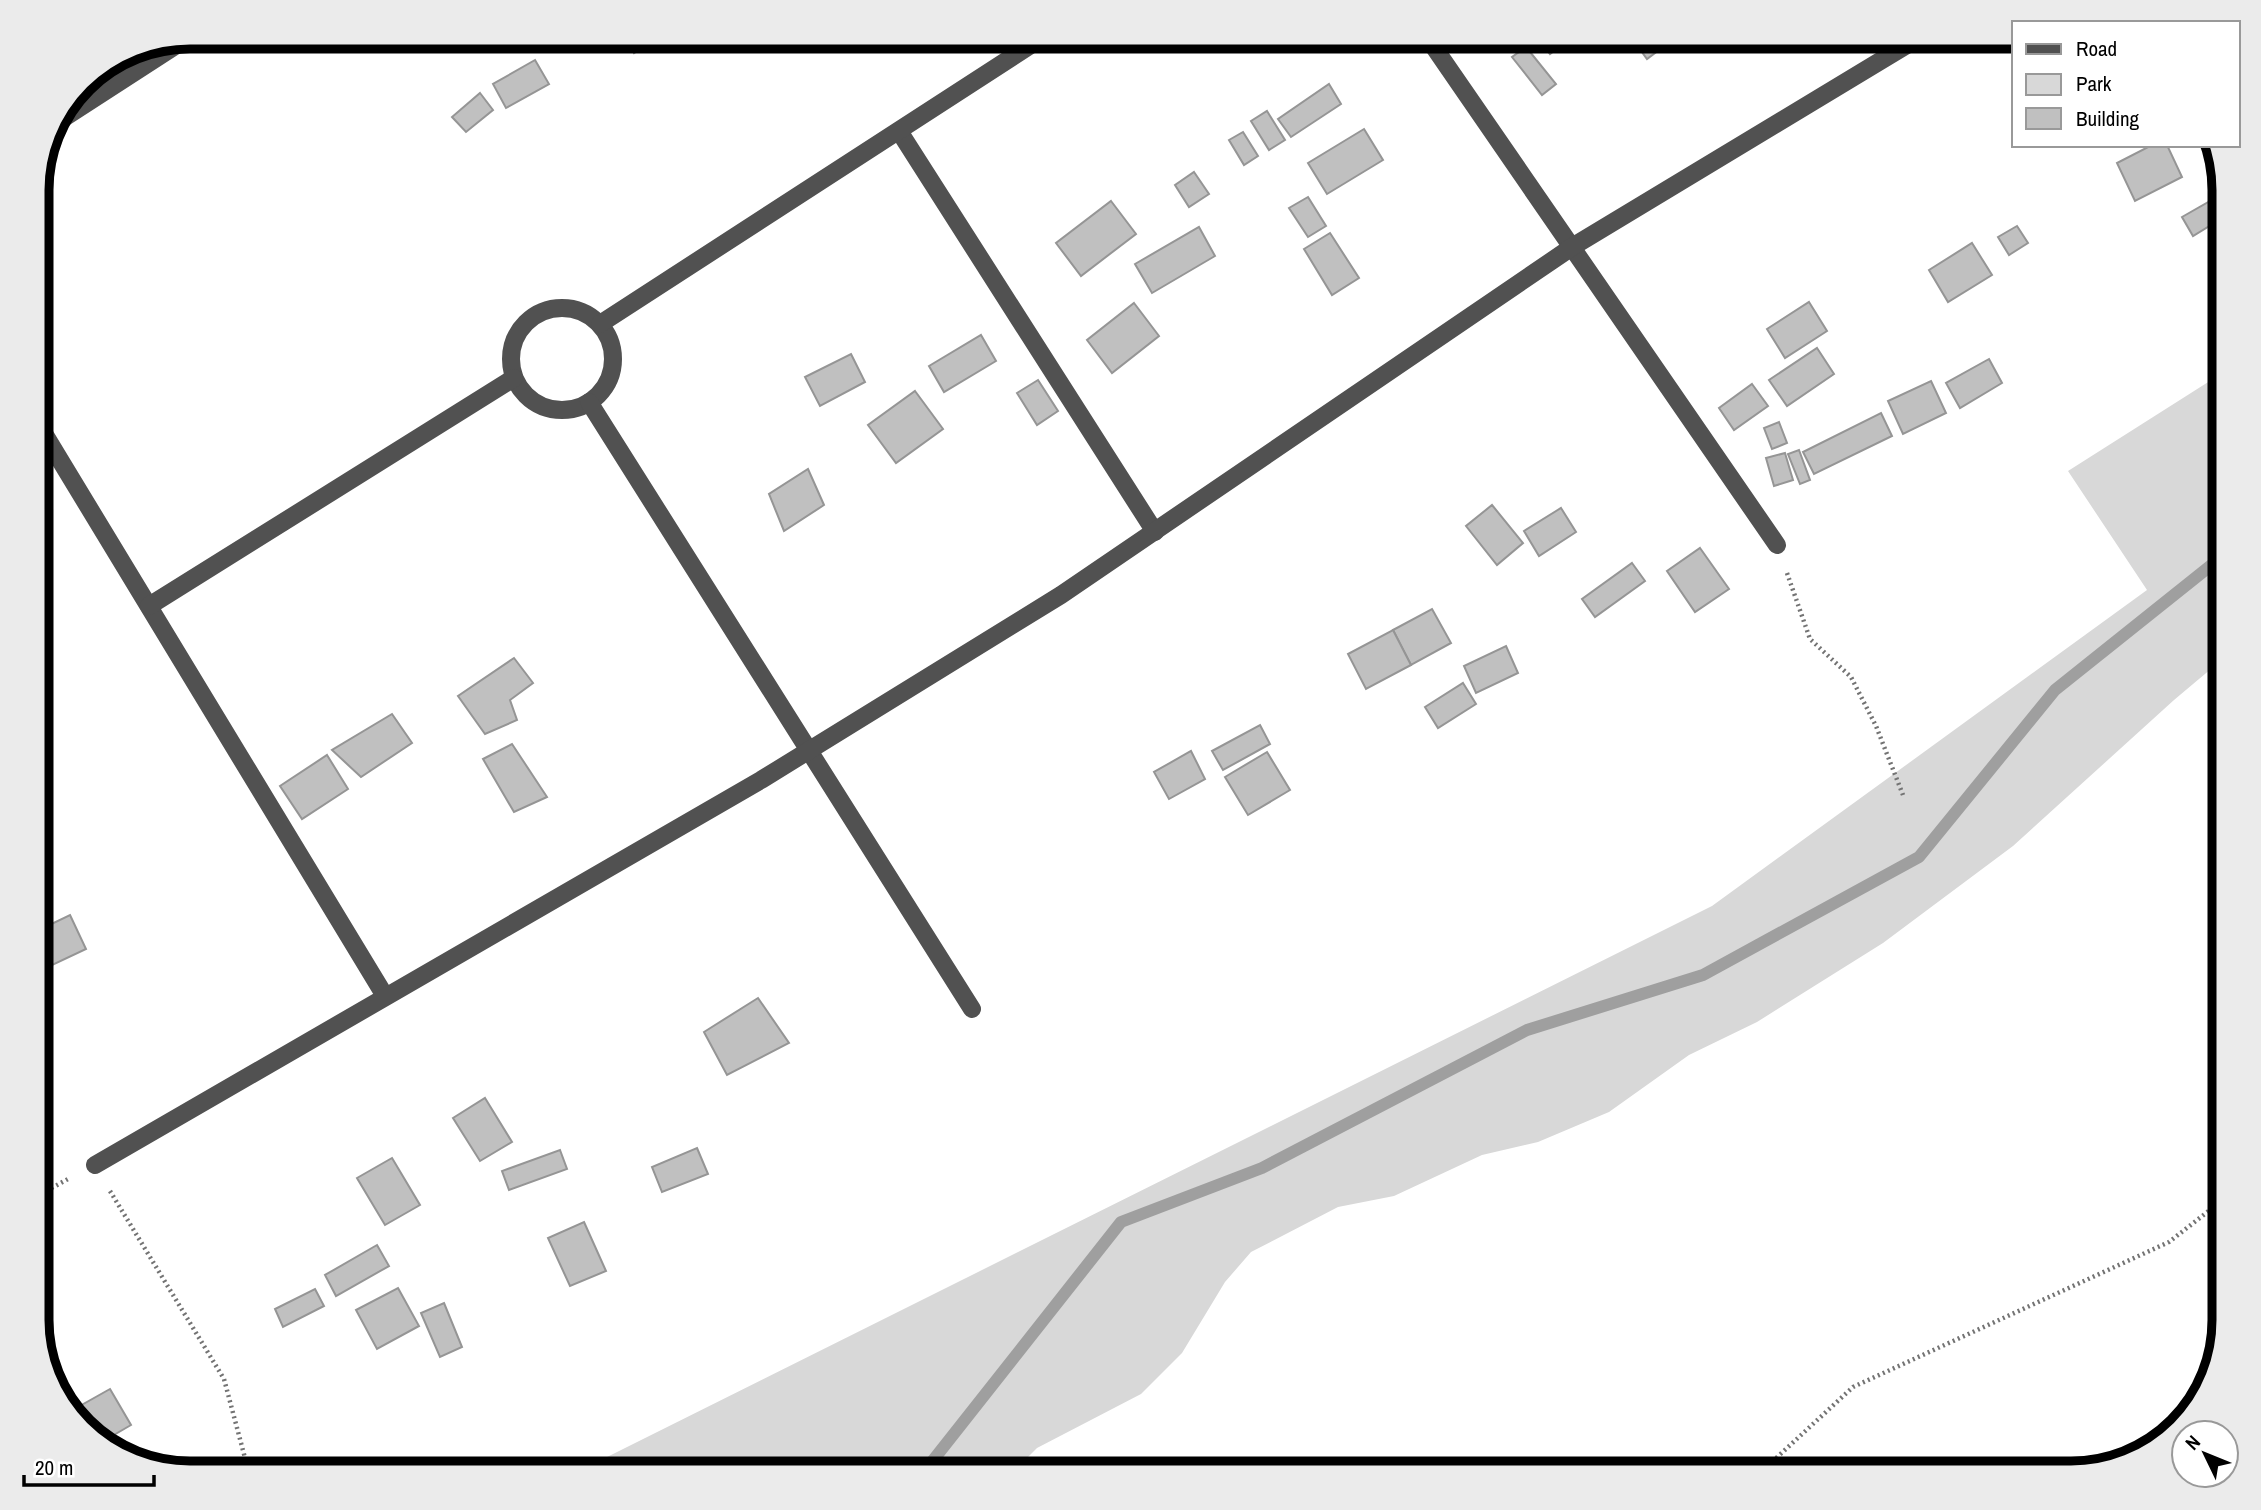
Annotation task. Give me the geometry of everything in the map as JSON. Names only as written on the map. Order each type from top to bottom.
[{"type":"street","points":[[600,324],[1025,49]]},
{"type":"street","points":[[1435,49],[1777,545]]},
{"type":"street","points":[[95,1164],[809,751],[1061,596],[1572,247],[1900,49]]},
{"type":"street","points":[[73,112],[167,51]]},
{"type":"street","points":[[899,131],[1154,532]]},
{"type":"street","points":[[569,308],[586,313],[600,324],[609,340],[613,357],[611,374],[602,390],[589,402],[572,409],[554,410],[538,404],[523,393],[514,379],[510,360],[513,343],[521,327],[535,315],[551,309],[569,308]]},
{"type":"street","points":[[149,606],[514,379]]},
{"type":"street","points":[[589,402],[972,1009]]},
{"type":"street","points":[[49,442],[385,996]]},
{"type":"path","points":[[1777,545],[1810,639],[1851,677],[1876,726],[1903,795]]},
{"type":"path","points":[[49,1189],[95,1164],[224,1379],[246,1461]]},
{"type":"path","points":[[1773,1461],[1853,1387],[2169,1242],[2212,1208]]},
{"type":"green space","points":[[2212,380],[2212,668],[2013,846],[1883,943],[1757,1022],[1689,1055],[1609,1112],[1538,1142],[1482,1155],[1394,1196],[1338,1207],[1251,1252],[1225,1282],[1182,1353],[1141,1394],[1037,1448],[1024,1461],[599,1461],[1712,906],[2147,590],[2068,471]]},
{"type":"building","points":[[1528,49],[1556,84],[1542,95],[1512,57]]},
{"type":"building","points":[[1640,49],[1660,49],[1647,59]]},
{"type":"building","points":[[535,60],[549,84],[506,108],[493,84]]},
{"type":"building","points":[[1329,84],[1341,104],[1291,137],[1278,119]]},
{"type":"building","points":[[480,93],[493,110],[466,132],[452,117]]},
{"type":"building","points":[[1267,111],[1285,140],[1269,150],[1251,121]]},
{"type":"building","points":[[1364,129],[1383,160],[1327,194],[1308,163]]},
{"type":"building","points":[[1243,132],[1258,156],[1244,165],[1229,140]]},
{"type":"building","points":[[2148,147],[2168,147],[2182,177],[2135,201],[2117,163]]},
{"type":"building","points":[[1194,172],[1209,194],[1189,207],[1175,185]]},
{"type":"building","points":[[1308,197],[1326,226],[1308,237],[1289,208]]},
{"type":"building","points":[[2212,200],[2212,224],[2193,236],[2182,217]]},
{"type":"building","points":[[1111,201],[1136,234],[1081,276],[1056,243]]},
{"type":"building","points":[[2017,226],[2028,243],[2009,255],[1998,237]]},
{"type":"building","points":[[1199,227],[1215,256],[1152,293],[1135,264]]},
{"type":"building","points":[[1330,233],[1359,278],[1332,295],[1304,249]]},
{"type":"building","points":[[1972,243],[1992,275],[1948,302],[1929,270]]},
{"type":"building","points":[[1809,302],[1827,331],[1785,358],[1767,329]]},
{"type":"building","points":[[1134,303],[1159,336],[1112,373],[1087,340]]},
{"type":"building","points":[[981,335],[996,361],[944,392],[929,366]]},
{"type":"building","points":[[1817,348],[1834,374],[1787,406],[1769,380]]},
{"type":"building","points":[[851,354],[865,382],[820,406],[805,377]]},
{"type":"building","points":[[1989,359],[2002,383],[1960,408],[1946,383]]},
{"type":"building","points":[[1038,380],[1058,411],[1037,425],[1017,393]]},
{"type":"building","points":[[1931,381],[1946,413],[1903,434],[1888,401]]},
{"type":"building","points":[[1752,384],[1768,406],[1734,430],[1719,408]]},
{"type":"building","points":[[915,391],[943,429],[896,463],[868,425]]},
{"type":"building","points":[[1881,413],[1892,436],[1814,474],[1803,452]]},
{"type":"building","points":[[1779,422],[1787,443],[1772,449],[1764,428]]},
{"type":"building","points":[[1799,450],[1810,480],[1800,484],[1788,454]]},
{"type":"building","points":[[1785,453],[1793,480],[1774,486],[1766,458]]},
{"type":"building","points":[[808,469],[824,505],[784,531],[769,494]]},
{"type":"building","points":[[1492,505],[1523,543],[1497,565],[1466,526]]},
{"type":"building","points":[[1561,508],[1576,532],[1539,556],[1524,531]]},
{"type":"building","points":[[1700,548],[1729,589],[1695,612],[1667,571]]},
{"type":"building","points":[[1632,563],[1645,581],[1595,617],[1582,599]]},
{"type":"building","points":[[1432,609],[1451,643],[1411,665],[1393,630]]},
{"type":"building","points":[[1393,630],[1411,665],[1366,689],[1348,654]]},
{"type":"building","points":[[1506,646],[1518,673],[1476,693],[1464,666]]},
{"type":"building","points":[[514,658],[533,683],[510,700],[517,720],[485,734],[458,696]]},
{"type":"building","points":[[1463,683],[1476,704],[1438,728],[1425,707]]},
{"type":"building","points":[[392,714],[412,743],[361,777],[332,750]]},
{"type":"building","points":[[1260,725],[1270,744],[1223,770],[1212,751]]},
{"type":"building","points":[[512,744],[547,797],[514,812],[483,759]]},
{"type":"building","points":[[1191,751],[1205,779],[1169,799],[1154,772]]},
{"type":"building","points":[[1267,752],[1290,790],[1248,815],[1225,777]]},
{"type":"building","points":[[327,755],[348,789],[302,819],[280,786]]},
{"type":"building","points":[[70,915],[86,949],[49,967],[49,925]]},
{"type":"building","points":[[758,998],[789,1043],[727,1075],[704,1032]]},
{"type":"building","points":[[485,1098],[512,1142],[480,1161],[453,1118]]},
{"type":"building","points":[[697,1148],[708,1174],[662,1192],[652,1167]]},
{"type":"building","points":[[560,1150],[567,1169],[509,1190],[502,1171]]},
{"type":"building","points":[[392,1158],[420,1205],[385,1225],[357,1178]]},
{"type":"building","points":[[584,1222],[606,1271],[570,1286],[548,1238]]},
{"type":"building","points":[[377,1245],[389,1266],[336,1296],[325,1275]]},
{"type":"building","points":[[398,1288],[419,1326],[377,1349],[356,1310]]},
{"type":"building","points":[[315,1289],[324,1306],[283,1327],[275,1309]]},
{"type":"building","points":[[444,1303],[462,1347],[440,1357],[421,1313]]},
{"type":"building","points":[[110,1389],[131,1425],[111,1436],[90,1420],[79,1407]]},
{"type":"waterway","points":[[932,1461],[1121,1222],[1262,1168],[1527,1030],[1703,975],[1919,857],[2055,690],[2212,565]]}]
